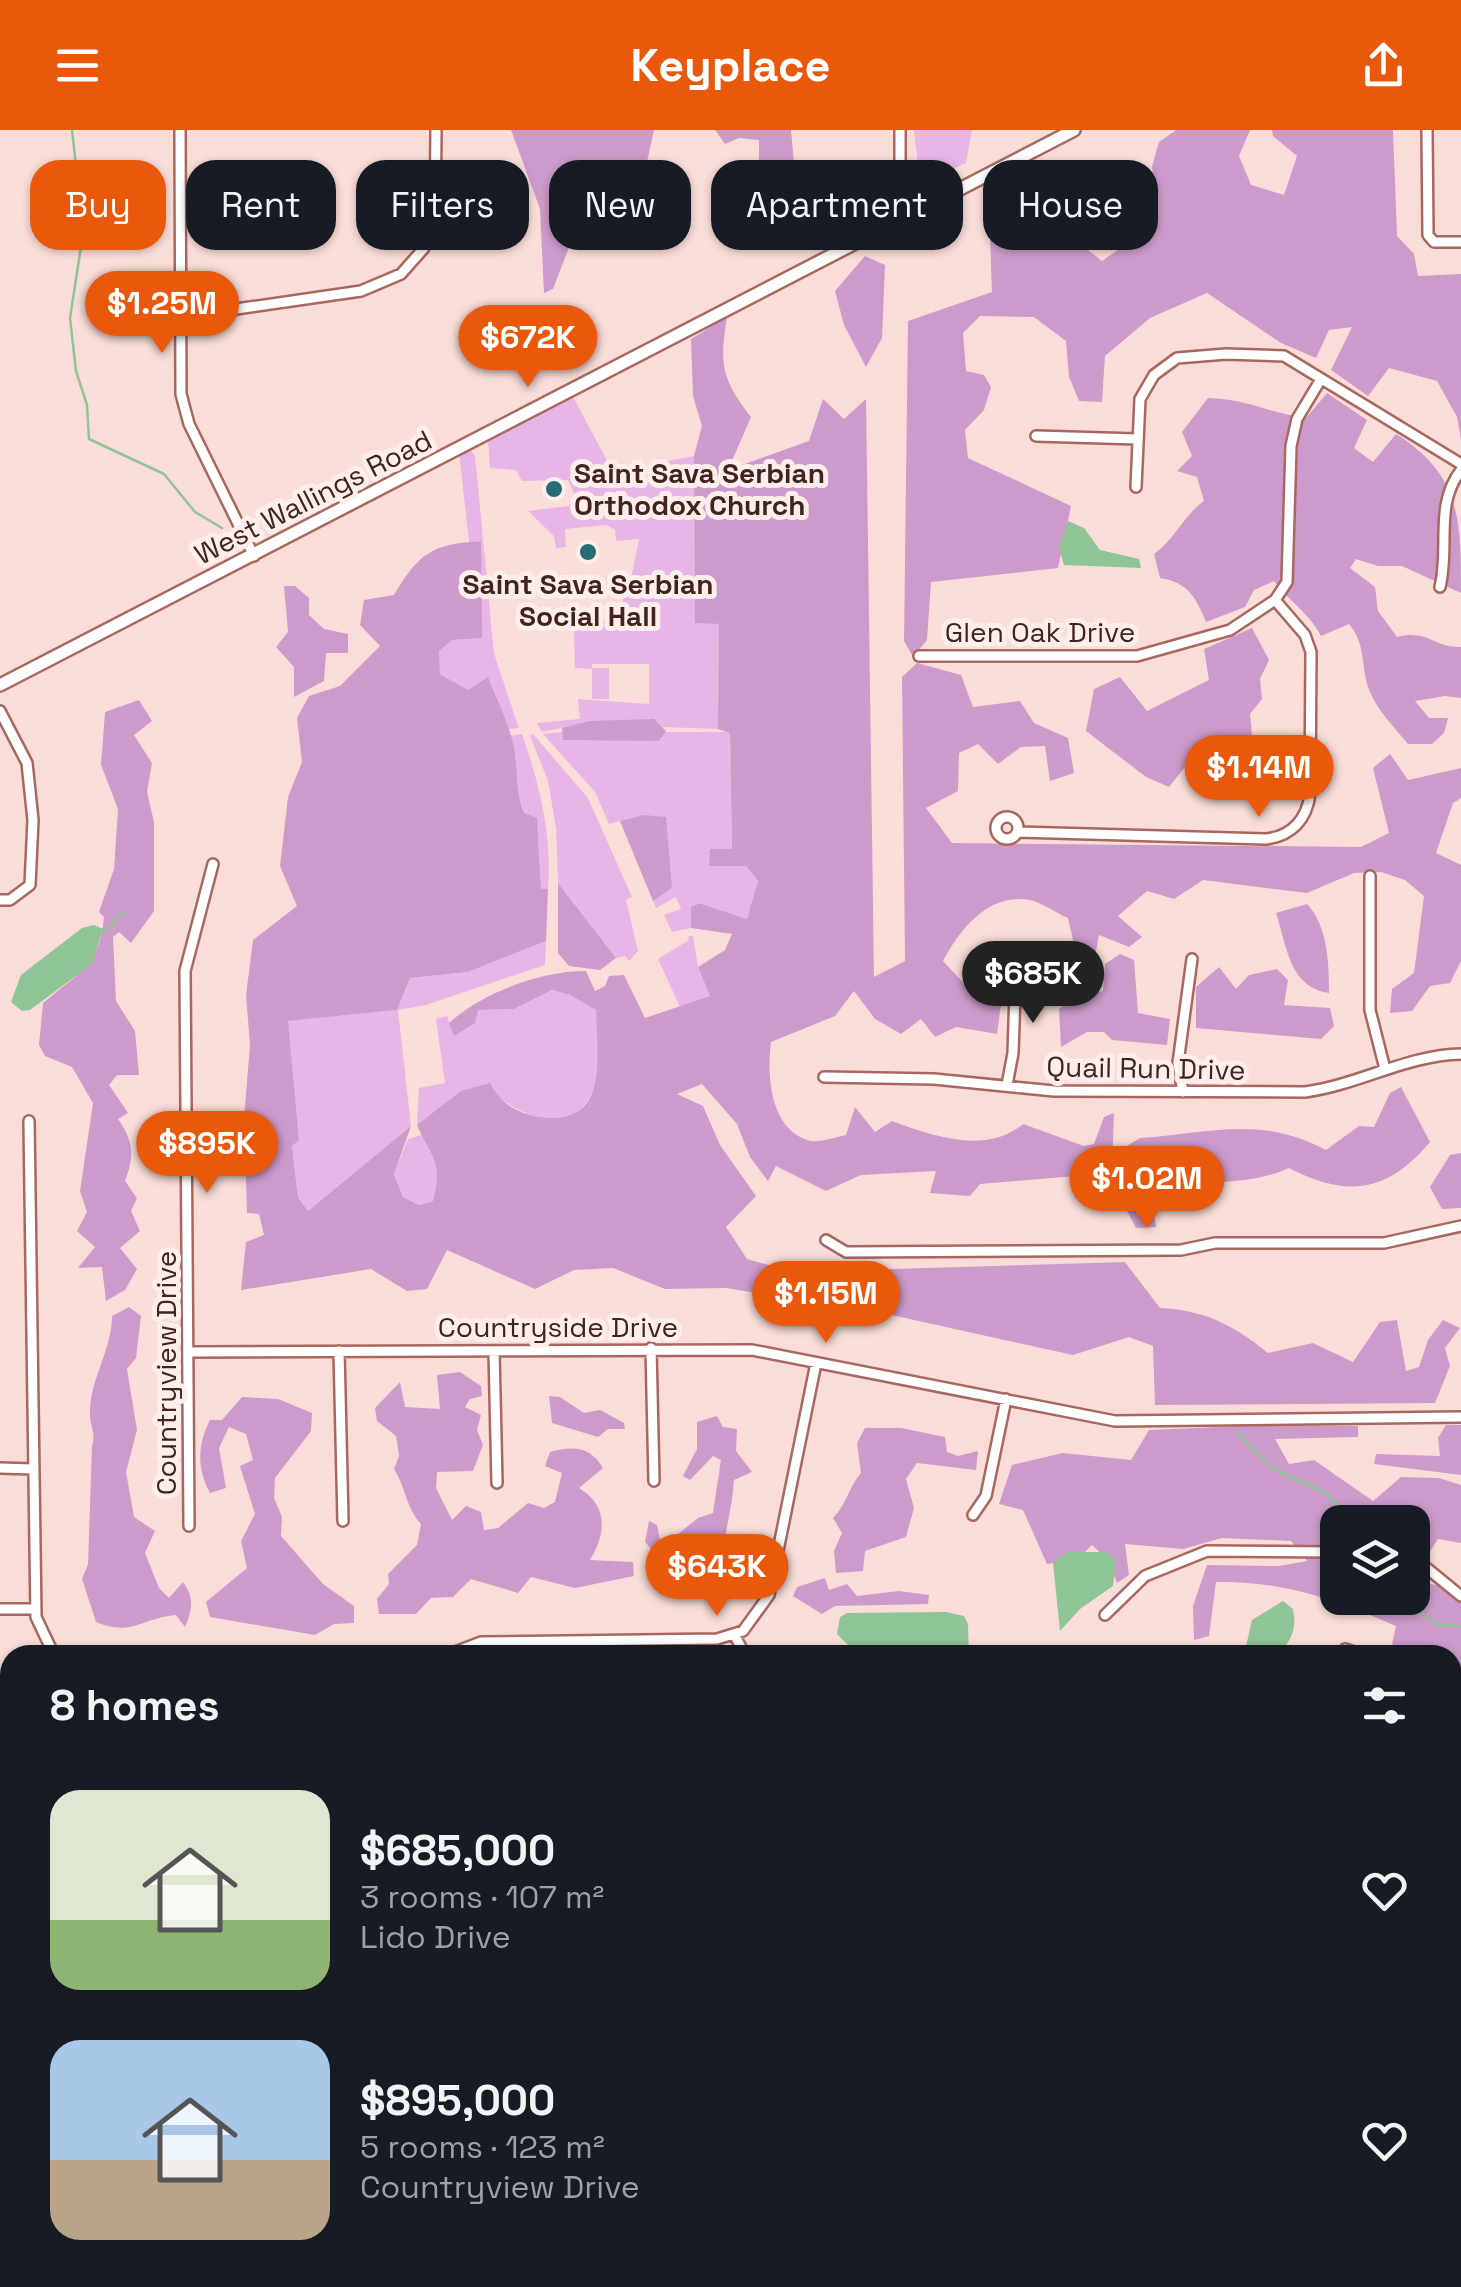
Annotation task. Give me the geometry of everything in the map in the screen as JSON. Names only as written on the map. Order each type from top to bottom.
[{"type":"street","points":[[180,130],[181,394],[188,424],[254,556]]},
{"type":"street","points":[[181,318],[361,291],[401,274],[424,248],[435,224],[436,130]]},
{"type":"street","points":[[900,130],[900,160]]},
{"type":"street","name":"West Wallings Road","points":[[963,187],[1074,130]]},
{"type":"street","points":[[1427,130],[1428,234],[1434,242],[1461,242]]},
{"type":"street","name":"West Wallings Road","points":[[0,685],[841,250]]},
{"type":"street","points":[[1136,487],[1140,400],[1154,375],[1178,358],[1284,356],[1461,467],[1450,485],[1444,511],[1440,587]]},
{"type":"street","points":[[1018,832],[1040,836],[1266,840],[1281,838],[1296,827],[1308,809],[1310,794],[1311,652],[1296,623],[1274,600],[1291,570],[1291,446],[1297,419],[1321,379]]},
{"type":"street","points":[[1036,436],[1137,439]]},
{"type":"street","name":"Glen Oak Drive","points":[[919,656],[1162,652],[1230,630],[1274,600]]},
{"type":"street","points":[[0,711],[27,764],[33,820],[30,885],[10,900],[0,900]]},
{"type":"street","name":"Countryview Drive","points":[[189,1526],[185,971],[213,864]]},
{"type":"street","points":[[1370,876],[1370,1010],[1385,1069]]},
{"type":"street","points":[[1183,1092],[1178,1063],[1192,959]]},
{"type":"street","points":[[1007,1085],[1013,1053],[1016,962]]},
{"type":"street","name":"Quail Run Drive","points":[[824,1077],[1007,1085],[1054,1091],[1306,1092],[1336,1088],[1385,1069],[1461,1054]]},
{"type":"street","points":[[28,1121],[36,1609],[41,1634],[48,1645]]},
{"type":"street","points":[[826,1240],[846,1252],[1181,1250],[1215,1243],[1384,1243],[1461,1226]]},
{"type":"street","points":[[651,1348],[654,1481]]},
{"type":"street","name":"Countryside Drive","points":[[188,1352],[752,1350],[1115,1420],[1461,1417]]},
{"type":"street","points":[[339,1351],[343,1521]]},
{"type":"street","points":[[494,1351],[497,1483]]},
{"type":"street","points":[[473,1645],[718,1639],[743,1631],[769,1594],[816,1364]]},
{"type":"street","points":[[973,1515],[986,1496],[1006,1399]]},
{"type":"street","points":[[0,1468],[33,1469]]},
{"type":"street","points":[[1104,1615],[1145,1576],[1207,1552],[1320,1552]]},
{"type":"street","points":[[1430,1571],[1461,1596]]},
{"type":"street","points":[[0,1609],[36,1609]]},
{"type":"street","points":[[734,1634],[740,1645]]},
{"type":"shaded area","points":[[511,130],[654,130],[647,160],[549,160],[549,250],[568,250],[553,289],[544,293],[540,209],[529,179],[529,160],[522,160]]},
{"type":"shaded area","points":[[715,130],[791,130],[794,160],[759,160],[759,140],[739,138],[725,144]]},
{"type":"shaded area","points":[[914,130],[972,130],[966,163],[917,160]]},
{"type":"shaded area","points":[[1176,130],[1250,130],[1239,156],[1251,185],[1284,195],[1297,156],[1273,136],[1272,130],[1393,130],[1397,236],[1414,254],[1418,276],[1461,274],[1461,440],[1457,417],[1437,381],[1389,368],[1368,396],[1331,370],[1352,327],[1329,330],[1316,358],[1281,343],[1207,293],[1150,318],[1105,356],[1102,402],[1079,401],[1069,377],[1066,341],[1034,317],[980,316],[963,333],[966,371],[984,375],[991,387],[984,410],[965,430],[968,458],[1071,506],[1058,568],[931,582],[927,640],[913,657],[904,641],[908,321],[992,292],[990,250],[1088,250],[1102,261],[1118,250],[1158,250],[1158,160],[1154,160],[1159,142]]},
{"type":"shaded area","points":[[865,256],[885,265],[882,338],[866,367],[844,325],[835,291]]},
{"type":"shaded area","points":[[727,317],[725,371],[751,417],[728,470],[809,441],[823,399],[844,419],[866,399],[874,977],[905,961],[902,677],[917,663],[961,675],[973,707],[1020,701],[1034,723],[1068,738],[1074,773],[1050,781],[1045,746],[1021,747],[998,764],[978,744],[959,753],[958,791],[926,808],[952,843],[1361,847],[1389,833],[1373,768],[1390,754],[1408,780],[1461,768],[1461,798],[1453,803],[1436,853],[1461,865],[1461,961],[1450,983],[1430,986],[1412,1011],[1390,1013],[1392,989],[1414,973],[1424,896],[1405,880],[1381,872],[1354,873],[1307,893],[1203,880],[1174,899],[1147,891],[1118,916],[1142,937],[1129,947],[1099,935],[1093,967],[1079,967],[1068,918],[1030,900],[1002,902],[989,907],[967,926],[943,961],[971,991],[1001,1004],[997,1034],[956,1027],[935,1037],[921,1019],[901,1034],[875,1019],[854,991],[835,1016],[771,1042],[771,1084],[778,1112],[794,1133],[811,1141],[846,1135],[855,1107],[875,1132],[892,1121],[942,1137],[976,1141],[993,1139],[1023,1124],[1084,1146],[1094,1144],[1104,1117],[1114,1113],[1112,1173],[980,1184],[970,1196],[930,1193],[936,1171],[861,1175],[826,1191],[776,1166],[768,1181],[750,1157],[737,1124],[702,1084],[677,1094],[703,1106],[720,1145],[756,1196],[726,1227],[747,1259],[793,1272],[1125,1262],[1160,1308],[1218,1321],[1268,1353],[1313,1343],[1353,1362],[1380,1322],[1397,1320],[1406,1371],[1419,1367],[1428,1340],[1443,1320],[1460,1328],[1445,1348],[1450,1366],[1435,1403],[1155,1405],[1153,1346],[1129,1337],[1073,1355],[887,1314],[726,1288],[665,1289],[613,1268],[574,1270],[535,1289],[447,1250],[427,1289],[407,1291],[371,1269],[241,1290],[246,1242],[264,1235],[259,1214],[247,1213],[244,1118],[250,1045],[246,995],[253,940],[297,906],[280,866],[288,797],[302,762],[297,718],[309,696],[340,686],[380,646],[360,625],[364,600],[394,595],[411,569],[429,553],[450,545],[481,541],[482,638],[452,640],[439,651],[440,674],[468,690],[488,677],[502,712],[514,748],[521,805],[524,813],[537,818],[541,889],[548,889],[546,941],[468,972],[410,978],[397,1010],[288,1021],[299,1140],[292,1146],[298,1197],[308,1211],[411,1126],[394,1174],[403,1197],[419,1205],[433,1201],[436,1168],[417,1125],[461,1091],[490,1083],[505,1102],[524,1113],[562,1117],[578,1111],[594,1086],[596,1010],[552,990],[514,1009],[478,1010],[475,1023],[454,1036],[449,1023],[495,993],[532,979],[586,971],[595,991],[605,986],[609,976],[624,975],[645,1018],[710,996],[698,967],[725,950],[732,934],[691,928],[691,907],[699,903],[747,919],[758,881],[746,866],[709,866],[710,849],[732,849],[730,733],[718,729],[719,624],[695,623],[694,456],[702,426],[693,396],[691,339]]},
{"type":"shaded area","points":[[1327,393],[1367,420],[1354,448],[1373,462],[1396,434],[1434,466],[1453,501],[1460,543],[1461,593],[1402,566],[1378,566],[1356,559],[1350,568],[1375,587],[1378,611],[1397,637],[1416,635],[1461,647],[1461,698],[1445,696],[1415,701],[1429,718],[1448,718],[1444,733],[1432,744],[1408,744],[1382,712],[1370,692],[1361,648],[1349,624],[1321,636],[1274,581],[1254,590],[1245,607],[1206,622],[1190,592],[1178,583],[1160,578],[1154,554],[1204,501],[1197,477],[1177,471],[1192,456],[1182,432],[1208,398],[1306,418]]},
{"type":"shaded area","points":[[572,395],[618,481],[663,462],[694,456],[695,622],[719,624],[718,729],[580,724],[542,732],[537,723],[580,719],[578,699],[649,704],[649,664],[592,664],[592,668],[609,668],[609,699],[592,699],[592,669],[575,668],[574,631],[618,612],[630,584],[639,539],[616,541],[615,530],[607,525],[565,529],[566,547],[556,548],[554,536],[528,511],[569,506],[574,493],[568,480],[522,481],[516,470],[490,468],[488,438]]},
{"type":"shaded area","points":[[468,448],[475,455],[494,654],[519,728],[501,730],[488,678],[468,690],[440,674],[438,651],[452,640],[482,638],[480,541],[469,542],[459,452]]},
{"type":"shaded area","points":[[1068,521],[1084,528],[1100,550],[1139,559],[1141,568],[1064,565],[1059,548]]},
{"type":"shaded area","points":[[284,586],[295,586],[309,598],[309,615],[324,629],[348,634],[348,653],[326,653],[324,681],[294,697],[294,667],[276,647],[288,632]]},
{"type":"shaded area","points":[[1252,628],[1269,660],[1260,679],[1262,699],[1250,714],[1253,746],[1234,767],[1213,752],[1192,758],[1169,787],[1146,777],[1086,731],[1094,689],[1120,677],[1147,711],[1209,680],[1204,649]]},
{"type":"shaded area","points":[[139,700],[152,721],[134,735],[152,763],[147,792],[154,822],[154,911],[131,943],[119,932],[113,937],[116,1001],[135,1031],[139,1075],[117,1075],[109,1085],[128,1113],[118,1119],[131,1148],[125,1181],[137,1198],[131,1211],[140,1231],[120,1248],[137,1269],[125,1290],[106,1301],[102,1267],[78,1268],[95,1247],[77,1231],[87,1212],[80,1191],[93,1103],[72,1067],[45,1056],[39,1045],[43,1003],[85,967],[102,934],[104,917],[99,912],[114,869],[118,809],[101,765],[105,712]]},
{"type":"shaded area","points":[[654,719],[666,731],[659,741],[563,740],[562,728],[590,721]]},
{"type":"shaded area","points":[[730,732],[732,850],[710,865],[746,866],[758,881],[747,919],[699,903],[691,907],[691,928],[672,932],[664,915],[681,909],[676,897],[656,908],[653,901],[672,887],[643,815],[609,824],[595,792],[543,734]]},
{"type":"shaded area","points":[[522,734],[543,810],[548,889],[541,890],[537,819],[524,813],[501,737]]},
{"type":"shaded area","points":[[533,734],[588,798],[632,897],[626,900],[638,951],[629,961],[625,956],[616,958],[558,883],[556,828],[548,781],[530,736]]},
{"type":"shaded area","points":[[643,815],[666,817],[672,888],[653,901],[620,821]]},
{"type":"shaded area","points":[[558,883],[616,958],[600,970],[569,966],[558,953]]},
{"type":"shaded area","points":[[1307,904],[1323,934],[1329,993],[1305,983],[1298,974],[1276,913]]},
{"type":"shaded area","points":[[94,925],[103,929],[92,964],[30,1010],[22,1011],[11,1002],[21,975],[82,928]]},
{"type":"shaded area","points":[[688,936],[693,936],[698,967],[710,996],[681,1009],[658,959],[689,940]]},
{"type":"shaded area","points":[[546,941],[545,965],[426,1005],[398,1010],[411,1126],[308,1211],[298,1197],[292,1145],[299,1139],[287,1021],[397,1010],[410,978],[468,972]]},
{"type":"shaded area","points":[[1120,954],[1134,960],[1138,1013],[1170,1019],[1167,1045],[1112,1040],[1104,1032],[1087,1032],[1061,1047],[1059,1009],[1079,996],[1103,991],[1105,964]]},
{"type":"shaded area","points":[[1219,967],[1236,989],[1249,975],[1277,969],[1288,980],[1284,1005],[1330,1008],[1334,1026],[1321,1039],[1196,1028],[1196,987]]},
{"type":"shaded area","points":[[552,990],[596,1010],[599,1074],[579,1110],[555,1120],[541,1118],[498,1097],[417,1125],[419,1088],[445,1083],[436,1019],[447,1016],[454,1036],[478,1010],[514,1009]]},
{"type":"shaded area","points":[[1401,1087],[1430,1142],[1398,1172],[1382,1181],[1348,1186],[1329,1184],[1289,1168],[1254,1179],[1186,1185],[1151,1193],[1156,1227],[1136,1228],[1126,1209],[1121,1176],[1129,1165],[1125,1147],[1140,1138],[1213,1130],[1257,1130],[1302,1139],[1326,1150],[1359,1126],[1374,1127],[1390,1093]]},
{"type":"shaded area","points":[[421,1135],[432,1150],[437,1174],[433,1201],[419,1205],[403,1197],[394,1174],[408,1139]]},
{"type":"shaded area","points":[[1461,1153],[1461,1208],[1442,1209],[1430,1187],[1450,1155]]},
{"type":"shaded area","points":[[129,1307],[141,1316],[136,1358],[127,1369],[137,1430],[126,1472],[134,1517],[155,1531],[145,1553],[159,1588],[169,1598],[183,1582],[191,1599],[185,1627],[176,1615],[119,1628],[96,1622],[82,1579],[88,1564],[94,1438],[90,1404],[112,1316]]},
{"type":"shaded area","points":[[460,1372],[481,1386],[482,1396],[470,1399],[465,1407],[481,1415],[477,1430],[483,1445],[473,1471],[437,1472],[436,1488],[452,1520],[466,1506],[481,1512],[484,1530],[498,1528],[528,1503],[544,1508],[555,1502],[562,1473],[545,1466],[550,1452],[587,1452],[603,1468],[579,1488],[596,1503],[602,1521],[590,1560],[633,1562],[634,1576],[575,1588],[531,1577],[518,1593],[471,1579],[453,1597],[431,1598],[416,1614],[379,1614],[377,1599],[389,1584],[388,1574],[417,1545],[421,1524],[394,1469],[399,1456],[396,1436],[377,1421],[375,1408],[400,1382],[405,1407],[440,1409],[437,1375]]},
{"type":"shaded area","points":[[549,1396],[560,1397],[584,1413],[600,1410],[624,1423],[625,1429],[608,1429],[598,1437],[552,1423]]},
{"type":"shaded area","points":[[242,1397],[278,1399],[312,1413],[311,1431],[275,1478],[274,1498],[282,1517],[281,1536],[323,1584],[354,1606],[354,1623],[334,1624],[315,1635],[210,1617],[206,1602],[247,1568],[241,1541],[255,1514],[240,1466],[253,1460],[246,1434],[229,1427],[219,1448],[226,1488],[210,1493],[201,1466],[201,1448],[210,1420],[222,1420]]},
{"type":"shaded area","points":[[717,1416],[723,1427],[737,1429],[736,1451],[752,1472],[734,1480],[722,1567],[695,1571],[691,1556],[704,1542],[698,1535],[682,1552],[655,1553],[645,1542],[649,1521],[657,1525],[660,1540],[669,1541],[698,1518],[713,1513],[721,1460],[713,1456],[690,1480],[683,1476],[697,1449],[697,1422]]},
{"type":"shaded area","points":[[1446,1425],[1461,1425],[1461,1475],[1374,1464],[1376,1454],[1440,1456],[1438,1438]]},
{"type":"shaded area","points":[[1358,1426],[1358,1437],[1275,1439],[1289,1464],[1314,1460],[1373,1501],[1401,1477],[1439,1478],[1461,1485],[1461,1543],[1438,1539],[1430,1551],[1430,1505],[1320,1505],[1320,1597],[1286,1588],[1216,1582],[1209,1636],[1194,1640],[1193,1606],[1207,1565],[1279,1566],[1307,1561],[1291,1541],[1222,1538],[1183,1549],[1125,1544],[1129,1575],[1117,1583],[1108,1560],[1092,1545],[1077,1560],[1047,1564],[1023,1510],[999,1504],[1012,1465],[1063,1453],[1131,1460],[1149,1430]]},
{"type":"shaded area","points":[[865,1428],[901,1428],[945,1437],[947,1452],[958,1456],[978,1451],[976,1470],[917,1463],[906,1479],[914,1508],[906,1537],[865,1551],[863,1571],[836,1573],[834,1551],[842,1533],[833,1518],[861,1473],[857,1443]]},
{"type":"shaded area","points":[[1068,1552],[1106,1552],[1116,1560],[1113,1586],[1080,1609],[1060,1631],[1053,1563]]},
{"type":"shaded area","points":[[825,1578],[829,1590],[847,1584],[857,1596],[899,1591],[929,1595],[928,1604],[835,1606],[822,1614],[793,1596],[797,1587]]},
{"type":"shaded area","points":[[1430,1584],[1461,1587],[1461,1645],[1393,1645],[1396,1626],[1368,1615],[1430,1615]]},
{"type":"shaded area","points":[[1283,1601],[1293,1609],[1294,1629],[1286,1645],[1246,1645],[1252,1620]]},
{"type":"shaded area","points":[[946,1612],[964,1616],[969,1645],[848,1645],[837,1634],[840,1617],[847,1613]]},
{"type":"waterway","points":[[72,130],[79,193],[74,215],[81,247],[70,318],[76,371],[87,405],[89,439],[164,474],[195,512],[222,528]]},
{"type":"waterway","points":[[103,929],[124,912]]},
{"type":"waterway","points":[[1237,1432],[1272,1468],[1326,1493],[1337,1505]]},
{"type":"waterway","points":[[1424,1615],[1438,1625],[1461,1626]]},
{"type":"place","name":"Saint Sava Serbian Orthodox Church","points":[[554,489]]},
{"type":"place","name":"Saint Sava Serbian Social Hall","points":[[588,552]]}]
